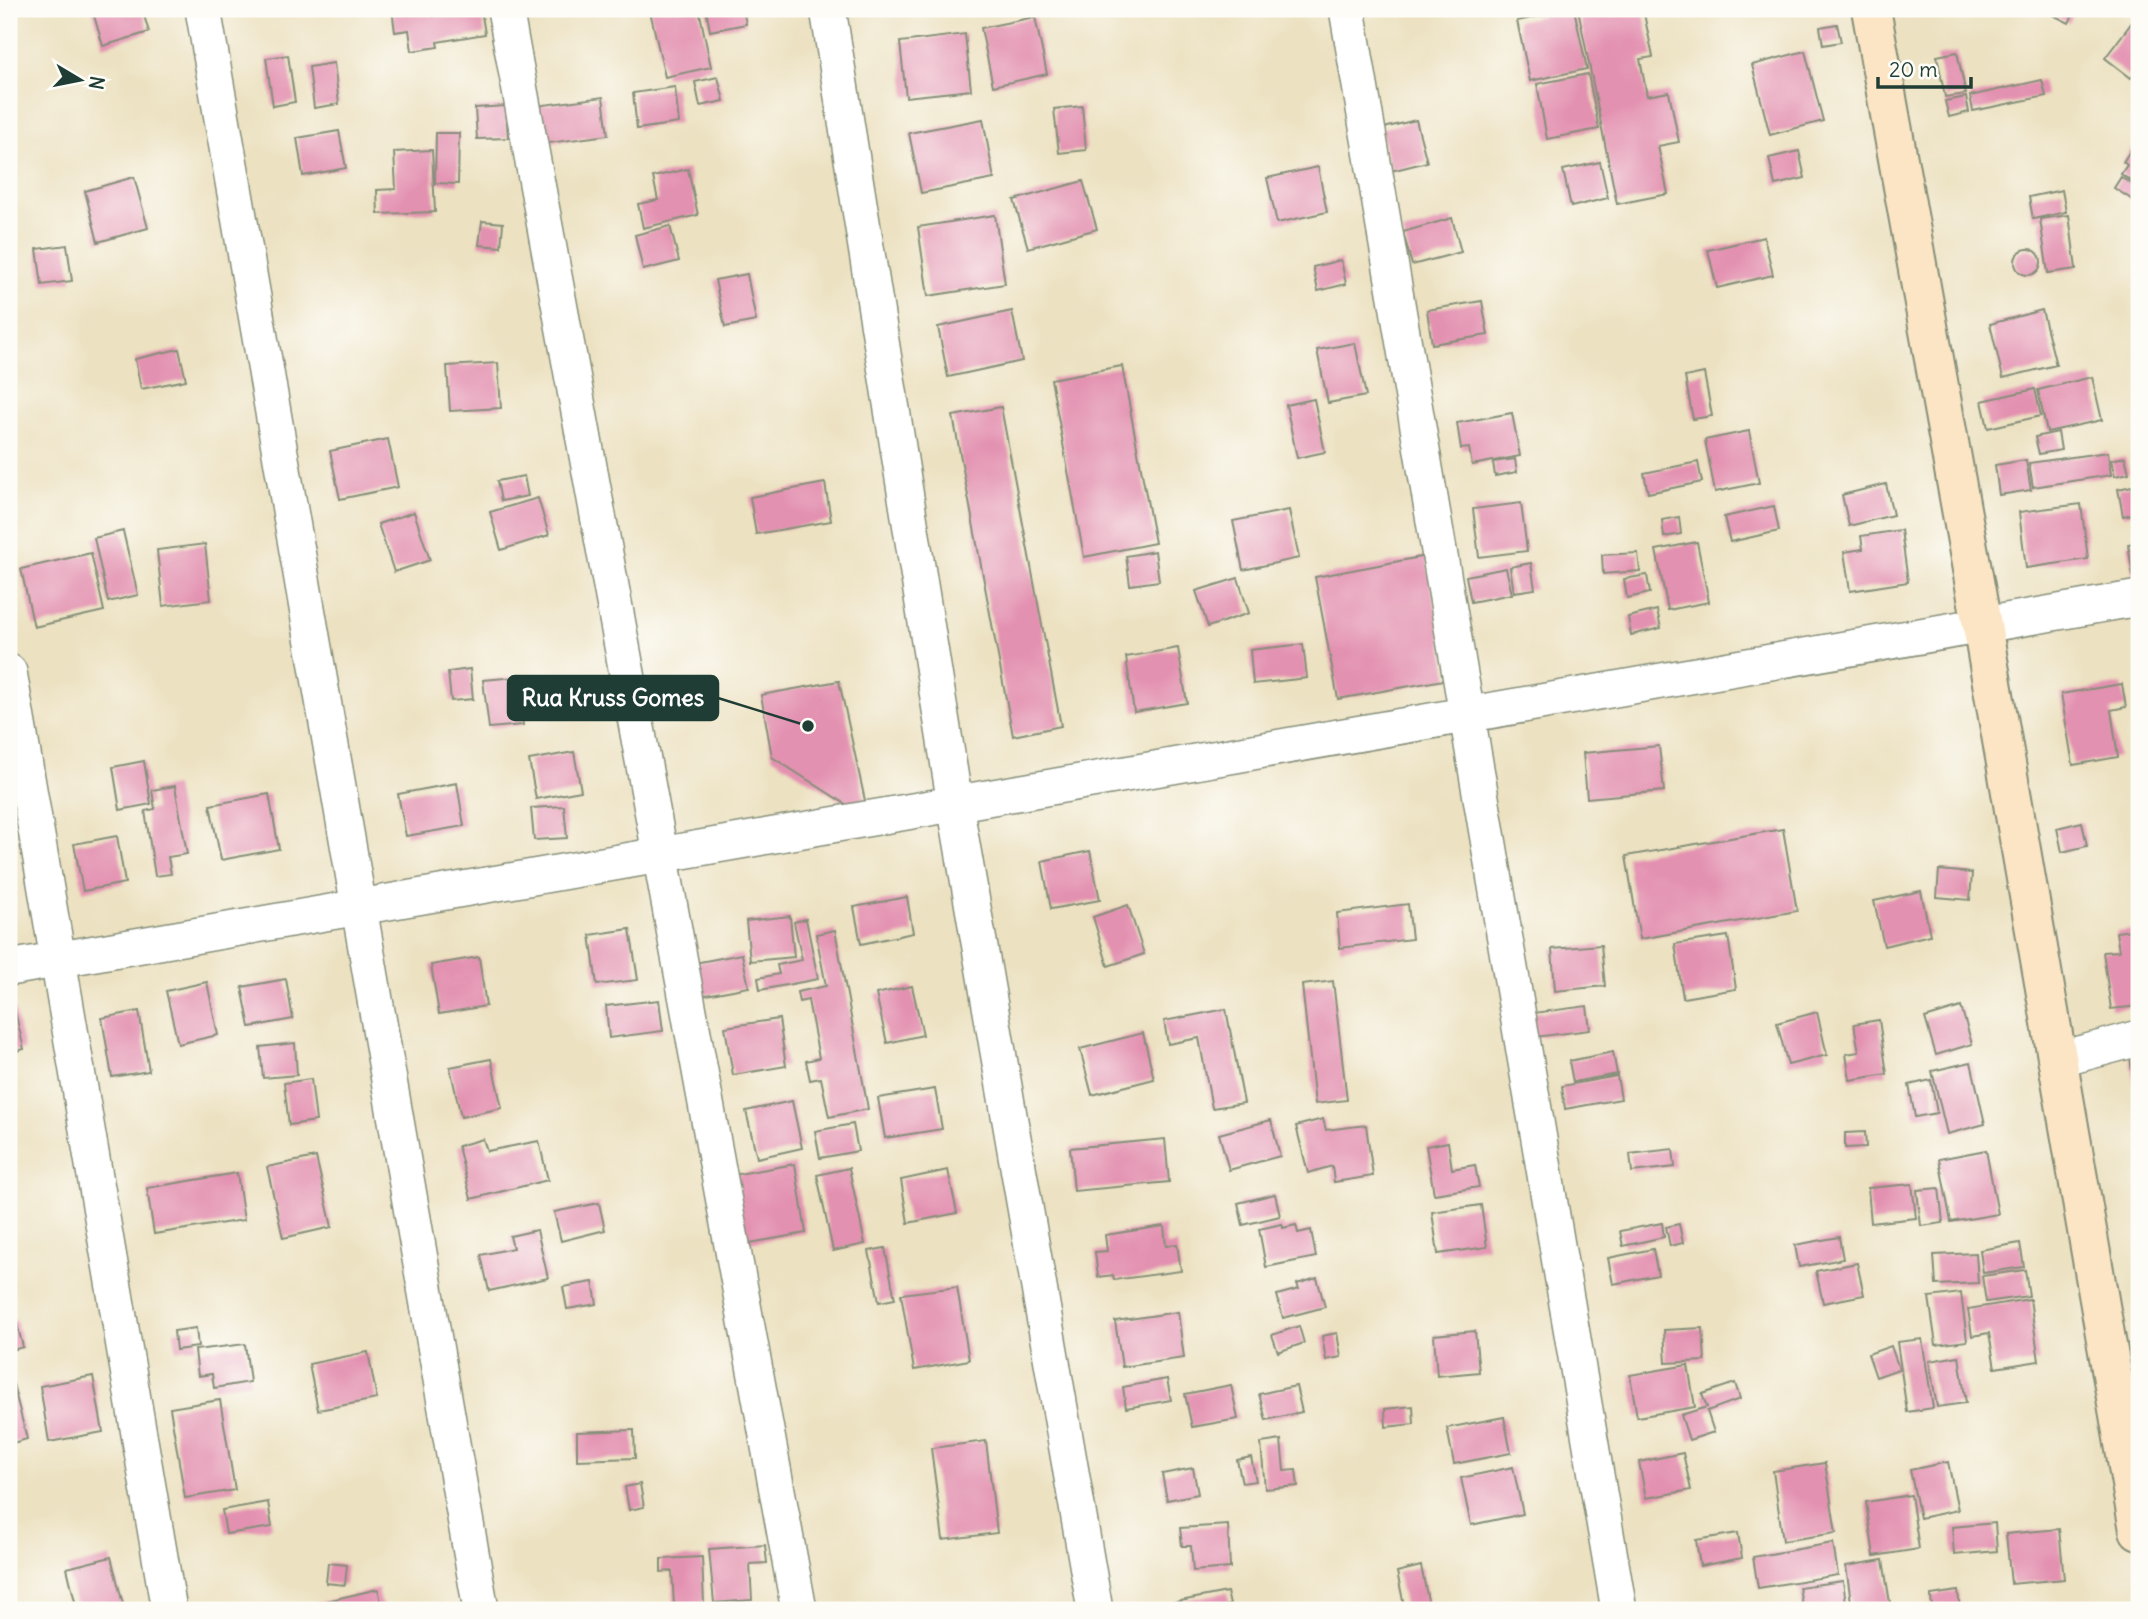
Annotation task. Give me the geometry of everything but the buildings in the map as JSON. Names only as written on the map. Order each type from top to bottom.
[{"type":"street","points":[[203,9],[481,1610]]},
{"type":"street","points":[[505,9],[799,1610]]},
{"type":"street","points":[[828,9],[956,804],[1095,1610]]},
{"type":"street","points":[[1347,9],[1619,1610]]},
{"type":"street","points":[[1871,9],[1982,625],[2139,1530]]},
{"type":"street","points":[[9,968],[2139,598]]},
{"type":"street","points":[[9,673],[169,1610]]},
{"type":"street","points":[[2057,1060],[2139,1038]]},
{"type":"place","name":"Rua Kruss Gomes","points":[[808,726]]}]
